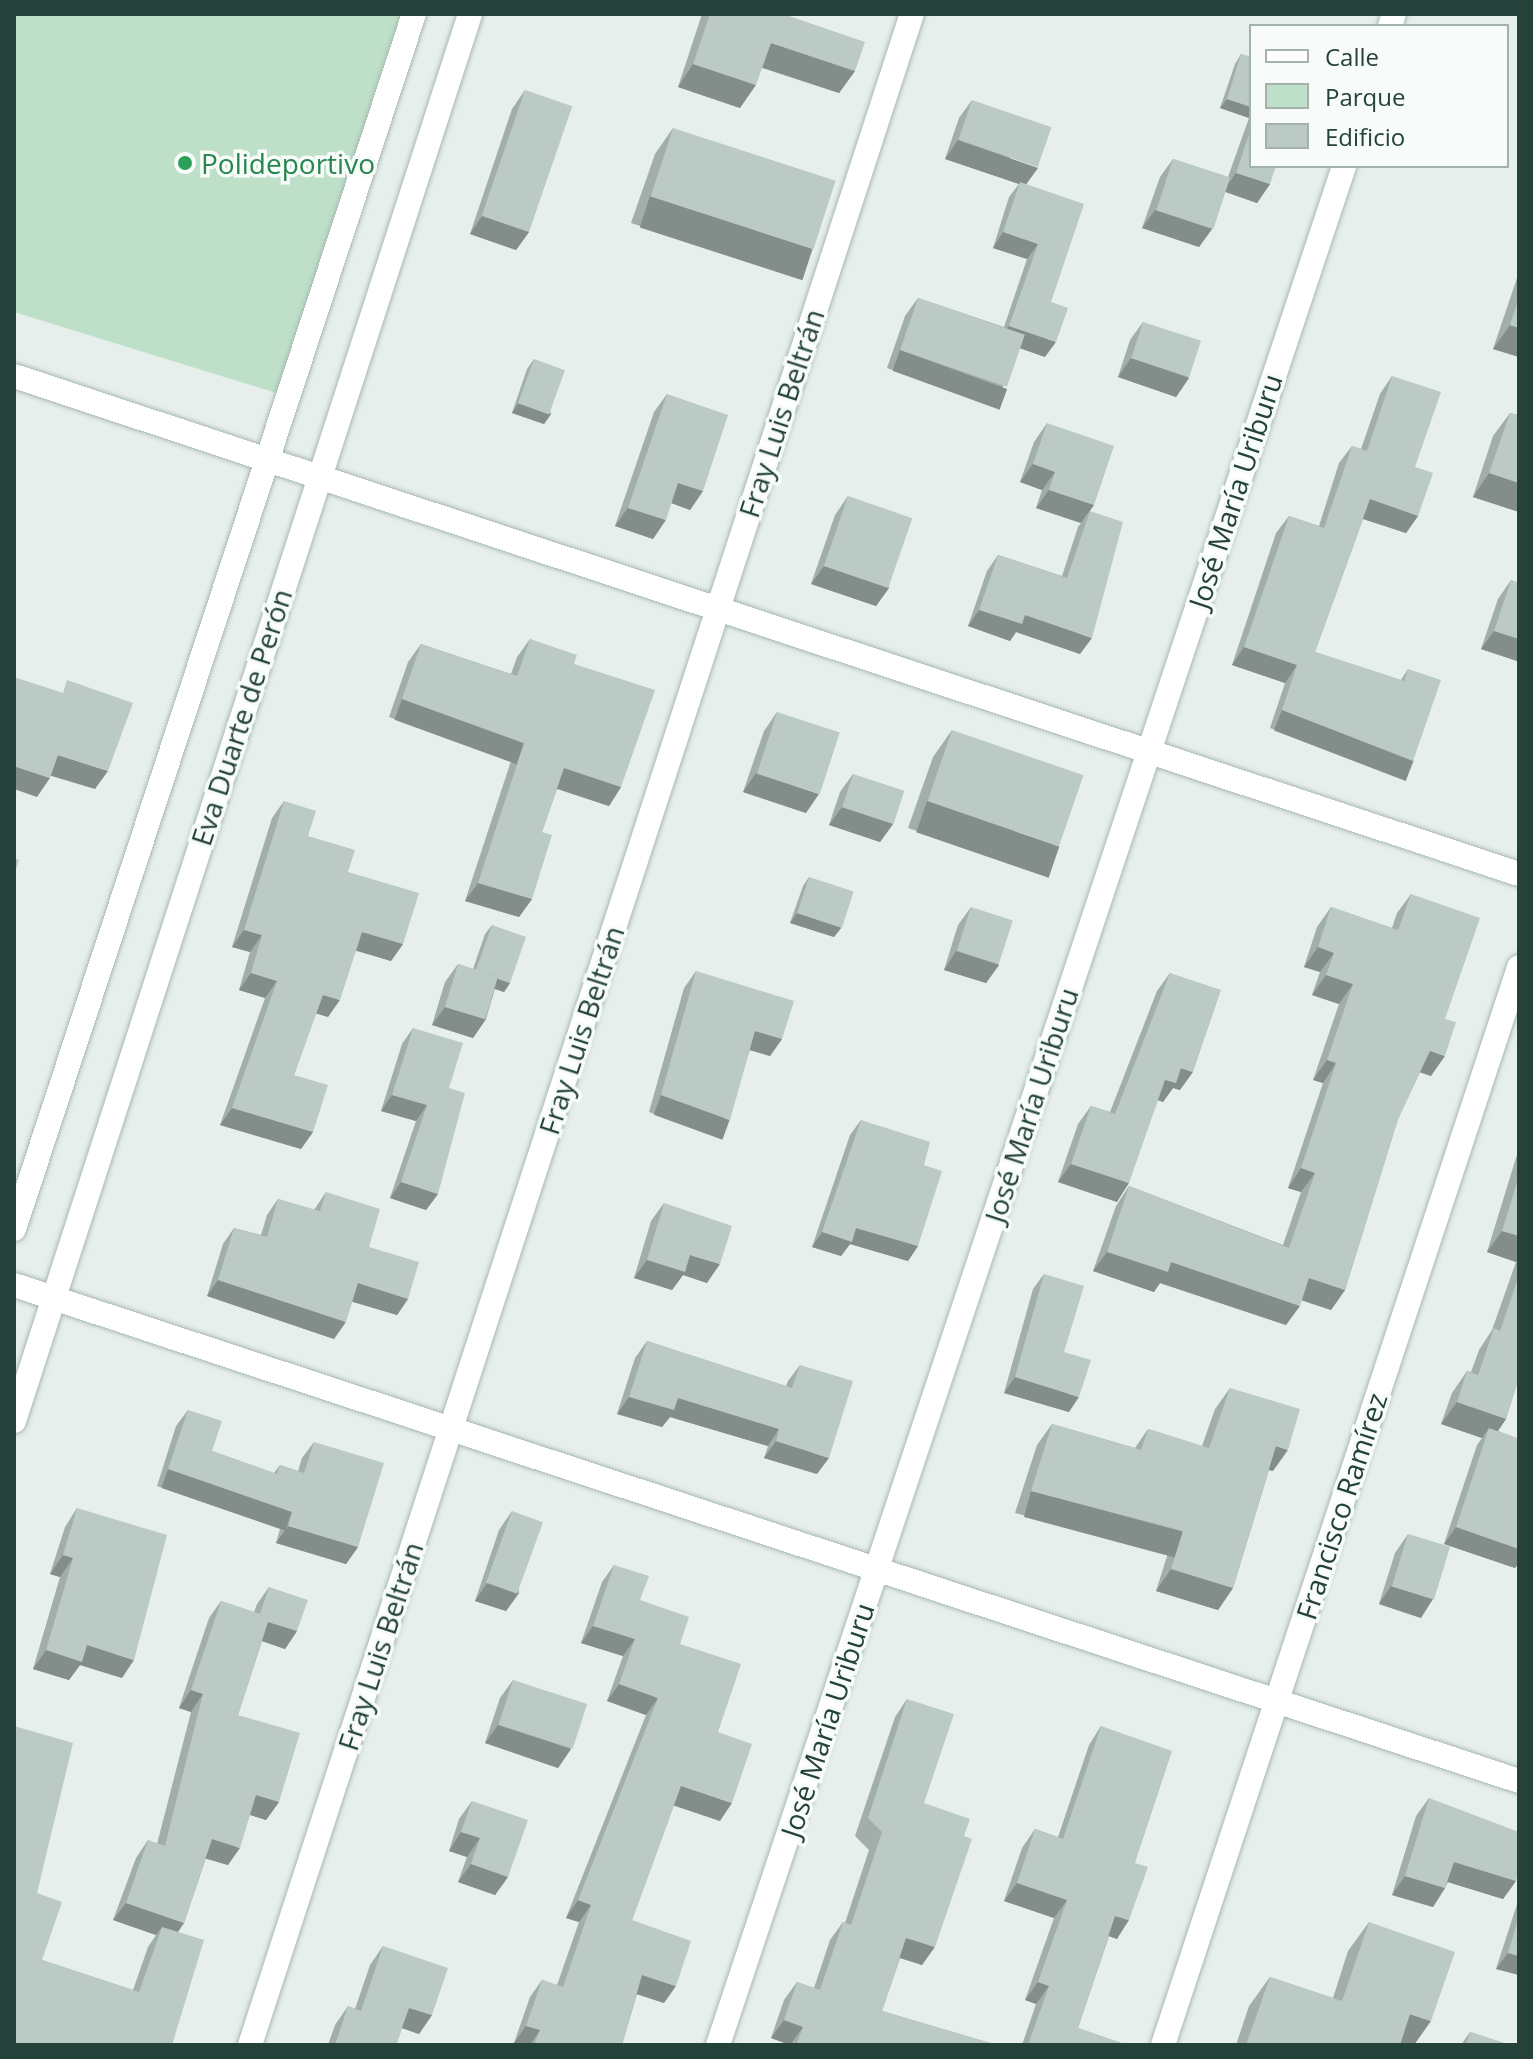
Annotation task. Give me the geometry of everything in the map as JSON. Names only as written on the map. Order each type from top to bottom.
[{"type":"street","name":"Eva Duarte de Perón","points":[[14,1229],[414,14]]},
{"type":"street","name":"Eva Duarte de Perón","points":[[14,1421],[470,14]]},
{"type":"street","name":"Fray Luis Beltrán","points":[[250,2045],[912,14]]},
{"type":"street","name":"José María Uriburu","points":[[718,2045],[1343,168]]},
{"type":"street","points":[[14,376],[1519,874]]},
{"type":"street","name":"Francisco Ramírez","points":[[1163,2045],[1519,967]]},
{"type":"street","points":[[14,1285],[1519,1781]]},
{"type":"green space","name":"Polideportivo","points":[[14,14],[402,14],[283,395],[14,312]]},
{"type":"building","points":[[710,14],[789,14],[865,42],[855,71],[771,43],[756,85],[693,64]]},
{"type":"building","points":[[1241,54],[1249,56],[1249,106],[1227,99]]},
{"type":"building","points":[[525,90],[572,106],[529,232],[482,216]]},
{"type":"building","points":[[972,100],[1051,127],[1038,167],[958,140]]},
{"type":"building","points":[[673,128],[836,181],[813,249],[651,196]]},
{"type":"building","points":[[1249,134],[1249,168],[1275,168],[1270,184],[1236,173]]},
{"type":"building","points":[[1173,159],[1230,178],[1213,229],[1156,210]]},
{"type":"building","points":[[1020,182],[1084,204],[1051,302],[1068,308],[1056,342],[1009,326],[1038,244],[1003,232]]},
{"type":"building","points":[[1519,297],[1519,328],[1510,325]]},
{"type":"building","points":[[918,298],[1025,335],[1007,387],[900,350]]},
{"type":"building","points":[[1143,322],[1201,341],[1189,377],[1131,358]]},
{"type":"building","points":[[534,359],[565,370],[549,414],[518,403]]},
{"type":"building","points":[[1392,376],[1441,392],[1415,467],[1433,473],[1418,516],[1370,499],[1315,652],[1404,681],[1408,669],[1441,680],[1413,761],[1282,710],[1297,665],[1244,647],[1289,516],[1324,528],[1352,446],[1367,451]]},
{"type":"building","points":[[667,394],[728,415],[703,491],[678,483],[666,520],[628,508]]},
{"type":"building","points":[[1510,413],[1519,416],[1519,483],[1489,473]]},
{"type":"building","points":[[1047,423],[1114,446],[1094,505],[1049,490],[1055,472],[1033,464]]},
{"type":"building","points":[[848,496],[912,518],[888,588],[824,566]]},
{"type":"building","points":[[1090,511],[1123,522],[1092,638],[1025,615],[1022,624],[979,610],[998,555],[1067,578]]},
{"type":"building","points":[[1511,580],[1519,583],[1519,639],[1494,631]]},
{"type":"building","points":[[530,639],[577,655],[574,664],[655,690],[621,787],[564,768],[542,832],[552,835],[532,899],[478,883],[524,743],[402,699],[421,644],[517,676]]},
{"type":"building","points":[[14,677],[63,693],[67,680],[133,703],[108,771],[58,755],[50,778],[14,766]]},
{"type":"building","points":[[777,712],[840,732],[820,794],[757,774]]},
{"type":"building","points":[[952,730],[1083,775],[1059,846],[928,801]]},
{"type":"building","points":[[853,774],[904,791],[894,824],[842,807]]},
{"type":"building","points":[[284,801],[316,811],[308,836],[355,850],[348,872],[419,893],[403,944],[362,932],[340,1000],[323,995],[294,1075],[328,1085],[313,1132],[232,1108],[277,981],[251,973],[262,935],[244,930]]},
{"type":"building","points":[[14,858],[19,860],[14,875]]},
{"type":"building","points":[[809,877],[854,892],[842,928],[797,913]]},
{"type":"building","points":[[1411,894],[1480,918],[1445,1019],[1456,1022],[1445,1056],[1430,1051],[1398,1119],[1345,1290],[1309,1278],[1300,1306],[1171,1262],[1168,1272],[1107,1252],[1129,1186],[1289,1248],[1315,1173],[1301,1168],[1336,1063],[1327,1060],[1353,984],[1326,975],[1334,953],[1318,947],[1331,907],[1398,930]]},
{"type":"building","points":[[971,907],[1013,921],[999,964],[957,951]]},
{"type":"building","points":[[492,925],[526,937],[510,983],[476,970]]},
{"type":"building","points":[[458,964],[498,976],[485,1019],[445,1007]]},
{"type":"building","points":[[696,971],[794,1001],[782,1039],[755,1031],[730,1120],[661,1095]]},
{"type":"building","points":[[1170,973],[1221,990],[1193,1072],[1181,1068],[1176,1083],[1165,1080],[1129,1183],[1071,1164],[1091,1106],[1115,1114]]},
{"type":"building","points":[[413,1028],[463,1043],[449,1088],[465,1093],[438,1194],[401,1182],[427,1105],[392,1095]]},
{"type":"building","points":[[861,1120],[930,1142],[924,1165],[942,1171],[918,1246],[856,1228],[852,1242],[822,1232]]},
{"type":"building","points":[[1519,1176],[1519,1236],[1502,1231]]},
{"type":"building","points":[[326,1192],[380,1209],[369,1247],[419,1262],[408,1299],[358,1283],[346,1322],[218,1280],[234,1228],[267,1237],[278,1199],[320,1211]]},
{"type":"building","points":[[664,1203],[732,1226],[720,1264],[690,1255],[685,1272],[647,1260]]},
{"type":"building","points":[[1044,1274],[1084,1286],[1064,1352],[1091,1360],[1079,1397],[1015,1377]]},
{"type":"building","points":[[1519,1275],[1519,1377],[1506,1419],[1457,1402],[1467,1371],[1478,1375],[1494,1328],[1500,1331]]},
{"type":"building","points":[[647,1341],[792,1388],[800,1365],[853,1381],[829,1458],[776,1441],[779,1429],[678,1398],[674,1410],[629,1397]]},
{"type":"building","points":[[1230,1388],[1300,1409],[1288,1450],[1276,1446],[1233,1588],[1171,1569],[1183,1531],[1031,1491],[1052,1424],[1141,1450],[1148,1429],[1209,1448]]},
{"type":"building","points":[[188,1410],[222,1421],[212,1451],[277,1474],[280,1465],[304,1473],[314,1442],[384,1463],[358,1547],[288,1526],[292,1512],[168,1469]]},
{"type":"building","points":[[1489,1428],[1519,1439],[1519,1549],[1456,1527]]},
{"type":"building","points":[[77,1508],[167,1535],[134,1660],[87,1645],[82,1662],[46,1650],[73,1558],[63,1555]]},
{"type":"building","points":[[512,1511],[543,1522],[517,1594],[486,1582]]},
{"type":"building","points":[[1408,1534],[1450,1547],[1434,1599],[1392,1587]]},
{"type":"building","points":[[614,1565],[649,1576],[640,1600],[689,1617],[680,1644],[741,1664],[718,1732],[752,1744],[732,1803],[681,1786],[632,1920],[691,1941],[676,1986],[642,1975],[622,2045],[545,2045],[535,2042],[540,2030],[526,2026],[542,1980],[563,1987],[591,1905],[578,1900],[658,1698],[619,1684],[635,1639],[593,1626]]},
{"type":"building","points":[[269,1587],[308,1600],[297,1631],[268,1622],[238,1715],[300,1733],[279,1802],[256,1795],[240,1848],[212,1839],[184,1923],[126,1903],[148,1840],[165,1846],[203,1694],[191,1690],[221,1601],[260,1614]]},
{"type":"building","points":[[513,1680],[587,1704],[573,1749],[498,1725]]},
{"type":"building","points":[[907,1699],[954,1714],[924,1803],[970,1819],[964,1836],[972,1839],[935,1947],[906,1938],[882,2011],[997,2045],[796,2045],[803,2027],[784,2020],[797,1982],[820,1990],[843,1922],[851,1925],[882,1832],[868,1818]]},
{"type":"building","points":[[14,1726],[73,1743],[37,1893],[62,1902],[42,1960],[139,1992],[162,1927],[204,1940],[172,2045],[14,2045]]},
{"type":"building","points":[[1101,1726],[1172,1751],[1135,1863],[1148,1867],[1129,1920],[1115,1916],[1078,2028],[1127,2045],[1028,2045],[1049,1986],[1038,1982],[1067,1900],[1017,1883],[1035,1829],[1063,1839]]},
{"type":"building","points":[[1429,1798],[1519,1832],[1516,1881],[1454,1862],[1445,1888],[1405,1876]]},
{"type":"building","points":[[472,1801],[528,1820],[508,1877],[471,1864],[480,1838],[461,1832]]},
{"type":"building","points":[[1519,1916],[1519,1956],[1508,1953]]},
{"type":"building","points":[[1369,1922],[1455,1952],[1431,2021],[1410,2014],[1400,2045],[1246,2045],[1270,1977],[1342,2001]]},
{"type":"building","points":[[383,1946],[448,1968],[432,2015],[409,2008],[396,2045],[335,2045],[348,2006],[361,2011]]},
{"type":"building","points":[[1470,2032],[1510,2045],[1466,2045]]},
{"type":"place","name":"Polideportivo","points":[[185,163]]}]
